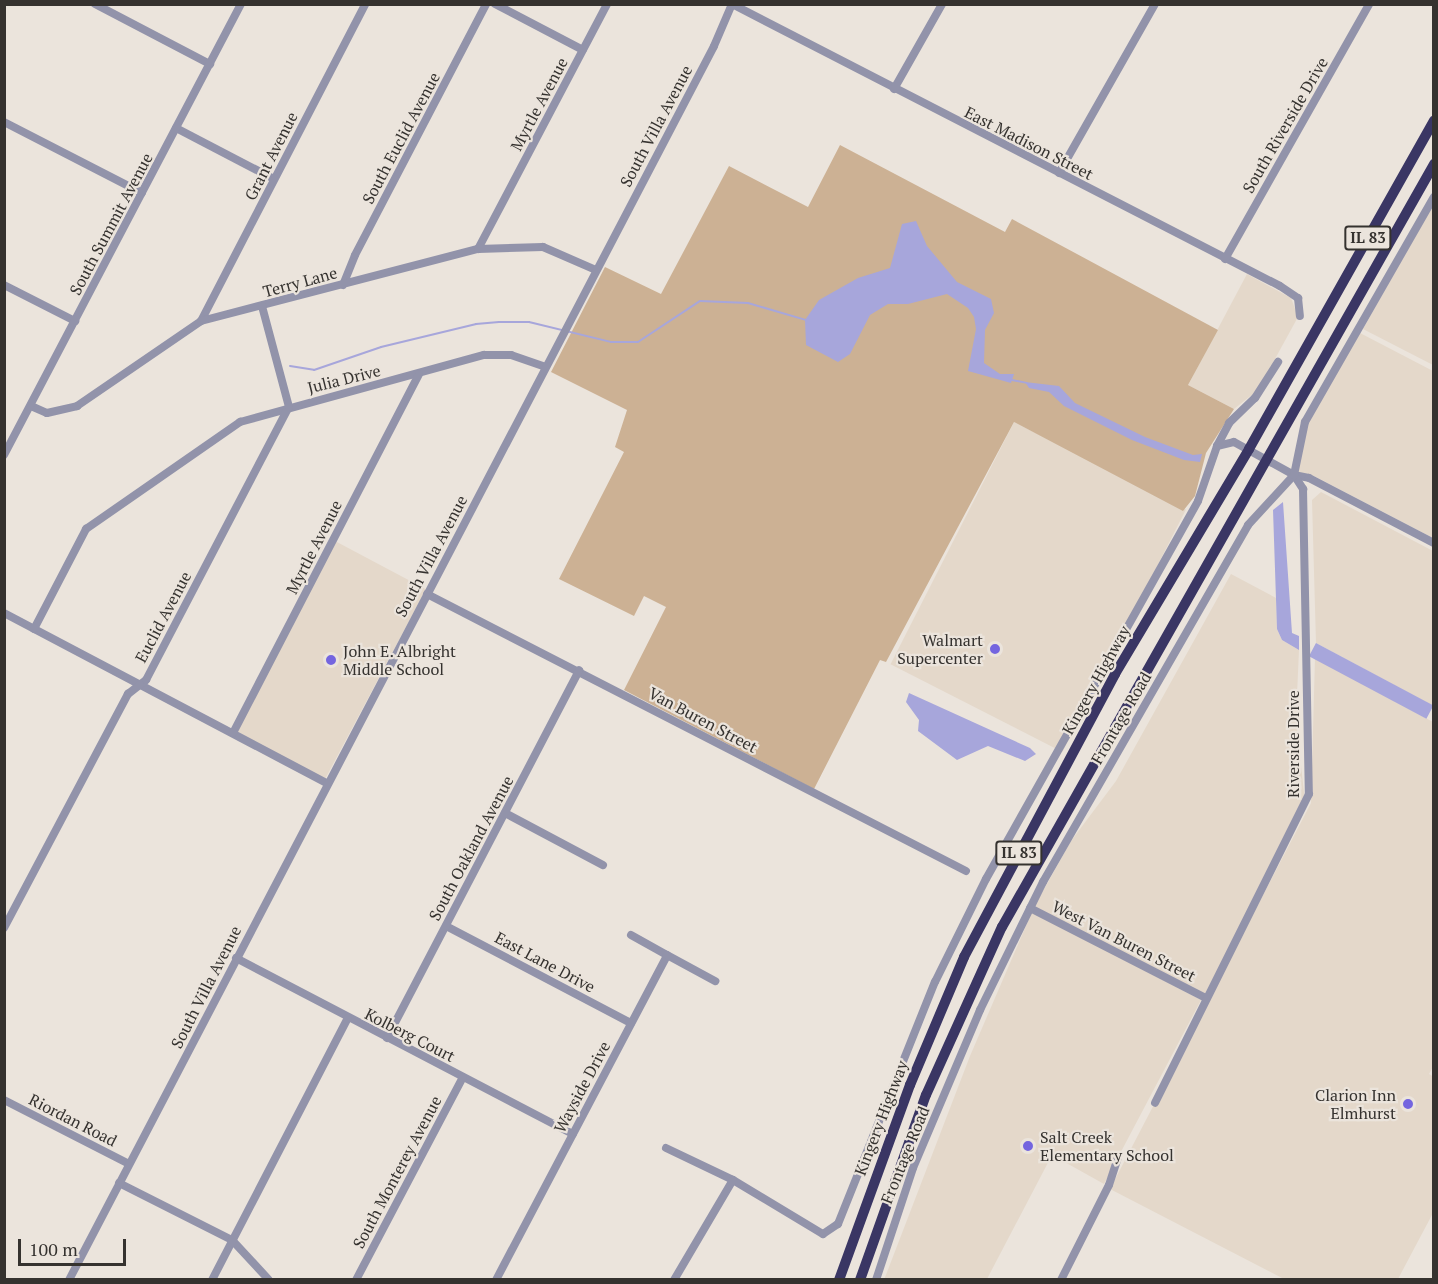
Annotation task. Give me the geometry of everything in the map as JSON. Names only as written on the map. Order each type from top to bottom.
[{"type":"highway","name":"Kingery Highway","points":[[838,1280],[910,1085],[964,957],[1115,674],[1249,449],[1434,122]]},
{"type":"highway","name":"Kingery Highway","points":[[860,1280],[926,1095],[1002,927],[1434,164]]},
{"type":"street","points":[[95,4],[210,64]]},
{"type":"street","name":"South Summit Avenue","points":[[5,453],[241,4]]},
{"type":"street","name":"Grant Avenue","points":[[201,321],[365,4]]},
{"type":"street","name":"South Euclid Avenue","points":[[343,285],[355,255],[486,4]]},
{"type":"street","points":[[495,4],[583,50]]},
{"type":"street","name":"Myrtle Avenue","points":[[478,249],[607,4]]},
{"type":"street","name":"East Madison Street","points":[[732,4],[1292,294],[1300,303],[1300,316]]},
{"type":"street","name":"South Villa Avenue","points":[[69,1280],[596,270],[732,4]]},
{"type":"street","points":[[894,89],[942,4]]},
{"type":"street","points":[[1059,173],[1155,4]]},
{"type":"street","name":"South Riverside Drive","points":[[1225,259],[1369,4]]},
{"type":"street","points":[[4,122],[142,193]]},
{"type":"street","points":[[176,128],[274,179]]},
{"type":"street","points":[[1294,475],[1305,422],[1434,197]]},
{"type":"street","name":"Terry Lane","points":[[31,406],[48,413],[77,406],[201,321],[478,249],[543,247],[596,270]]},
{"type":"street","points":[[4,285],[75,321]]},
{"type":"street","points":[[262,306],[289,407]]},
{"type":"street","name":"Julia Drive","points":[[33,629],[86,529],[240,422],[484,355],[511,355],[545,367]]},
{"type":"street","points":[[666,1148],[733,1180],[823,1234],[838,1224],[935,982],[998,859],[1198,501],[1217,446],[1229,423],[1255,398],[1278,362]]},
{"type":"street","name":"Myrtle Avenue","points":[[233,733],[420,374]]},
{"type":"street","name":"Euclid Avenue","points":[[4,928],[128,694],[146,680],[289,407]]},
{"type":"street","points":[[1217,446],[1234,442],[1294,475],[1309,478],[1434,543]]},
{"type":"street","name":"Frontage Road","points":[[876,1280],[912,1168],[980,1010],[1030,908],[1248,525],[1294,475]]},
{"type":"street","name":"Riverside Drive","points":[[1155,1103],[1206,998],[1308,803],[1304,502],[1303,489],[1294,475]]},
{"type":"street","name":"Van Buren Street","points":[[427,594],[579,670],[966,871]]},
{"type":"street","points":[[4,613],[327,783]]},
{"type":"street","name":"South Oakland Avenue","points":[[387,1038],[579,670]]},
{"type":"street","points":[[505,813],[603,865]]},
{"type":"street","name":"West Van Buren Street","points":[[1030,908],[1206,998]]},
{"type":"street","name":"East Lane Drive","points":[[446,926],[631,1023]]},
{"type":"street","points":[[630,935],[715,981]]},
{"type":"street","name":"Wayside Drive","points":[[496,1280],[667,955]]},
{"type":"street","name":"Kolberg Court","points":[[236,958],[573,1134]]},
{"type":"street","points":[[212,1280],[348,1018]]},
{"type":"street","name":"South Monterey Avenue","points":[[356,1280],[463,1077]]},
{"type":"street","name":"Riordan Road","points":[[4,1100],[129,1164]]},
{"type":"street","points":[[1060,1280],[1109,1185],[1118,1157]]},
{"type":"street","points":[[674,1280],[733,1180]]},
{"type":"street","points":[[119,1183],[232,1240],[269,1280]]},
{"type":"shaded area","points":[[840,145],[1005,232],[1012,219],[1218,330],[1188,385],[1234,409],[1206,453],[1195,496],[1183,511],[1014,422],[886,662],[880,660],[814,789],[624,690],[666,607],[644,596],[634,616],[559,579],[624,452],[615,447],[627,410],[551,372],[605,267],[661,294],[729,166],[808,207]]},
{"type":"shaded area","points":[[1433,204],[1433,365],[1363,329]]},
{"type":"shaded area","points":[[1247,274],[1291,298],[1298,317],[1258,390],[1234,409],[1188,385]]},
{"type":"shaded area","points":[[1360,333],[1433,371],[1433,538],[1314,476],[1298,473],[1308,421]]},
{"type":"shaded area","points":[[1014,422],[1186,510],[1062,752],[891,664]]},
{"type":"shaded area","points":[[1321,492],[1433,551],[1433,706],[1316,643],[1312,500]]},
{"type":"shaded area","name":"John E. Albright Middle School","points":[[335,541],[426,589],[325,779],[234,731]]},
{"type":"shaded area","points":[[1231,574],[1276,598],[1277,629],[1282,640],[1299,650],[1296,718],[1305,802],[1205,994],[1034,907],[1071,841],[1116,781]]},
{"type":"shaded area","points":[[1315,658],[1433,722],[1434,1065],[1429,1074],[1434,1077],[1433,1213],[1398,1279],[1284,1279],[1110,1189],[1311,803]]},
{"type":"shaded area","points":[[1032,912],[1201,1000],[1104,1184],[1052,1155],[987,1279],[884,1280],[970,1056]]},
{"type":"water","points":[[916,221],[927,246],[957,282],[991,299],[994,313],[985,330],[984,363],[1000,374],[1014,374],[1011,383],[968,371],[976,329],[974,317],[968,308],[947,294],[908,304],[888,304],[870,315],[850,354],[838,362],[806,345],[805,320],[819,300],[858,278],[890,268],[902,224]]},
{"type":"water","points":[[1025,382],[1059,386],[1075,403],[1145,437],[1193,455],[1202,454],[1200,462],[1184,460],[1132,440],[1064,406],[1049,392],[1029,388]]},
{"type":"water","points":[[1283,502],[1292,633],[1299,636],[1299,650],[1282,640],[1277,629],[1273,510]]},
{"type":"water","points":[[1316,643],[1433,705],[1426,719],[1309,656]]},
{"type":"water","points":[[909,693],[1030,748],[1036,754],[1025,761],[988,746],[957,760],[918,731],[919,720],[906,702]]},
{"type":"waterway","points":[[290,366],[314,370],[381,347],[476,324],[499,322],[529,322],[611,342],[638,342],[700,301],[748,303],[806,320]]},
{"type":"waterway","points":[[1012,380],[1027,383]]},
{"type":"place","name":"Walmart Supercenter","points":[[995,649]]},
{"type":"place","name":"John E. Albright Middle School","points":[[331,660]]},
{"type":"place","name":"Clarion Inn Elmhurst","points":[[1408,1104]]},
{"type":"place","name":"Salt Creek Elementary School","points":[[1028,1146]]}]
